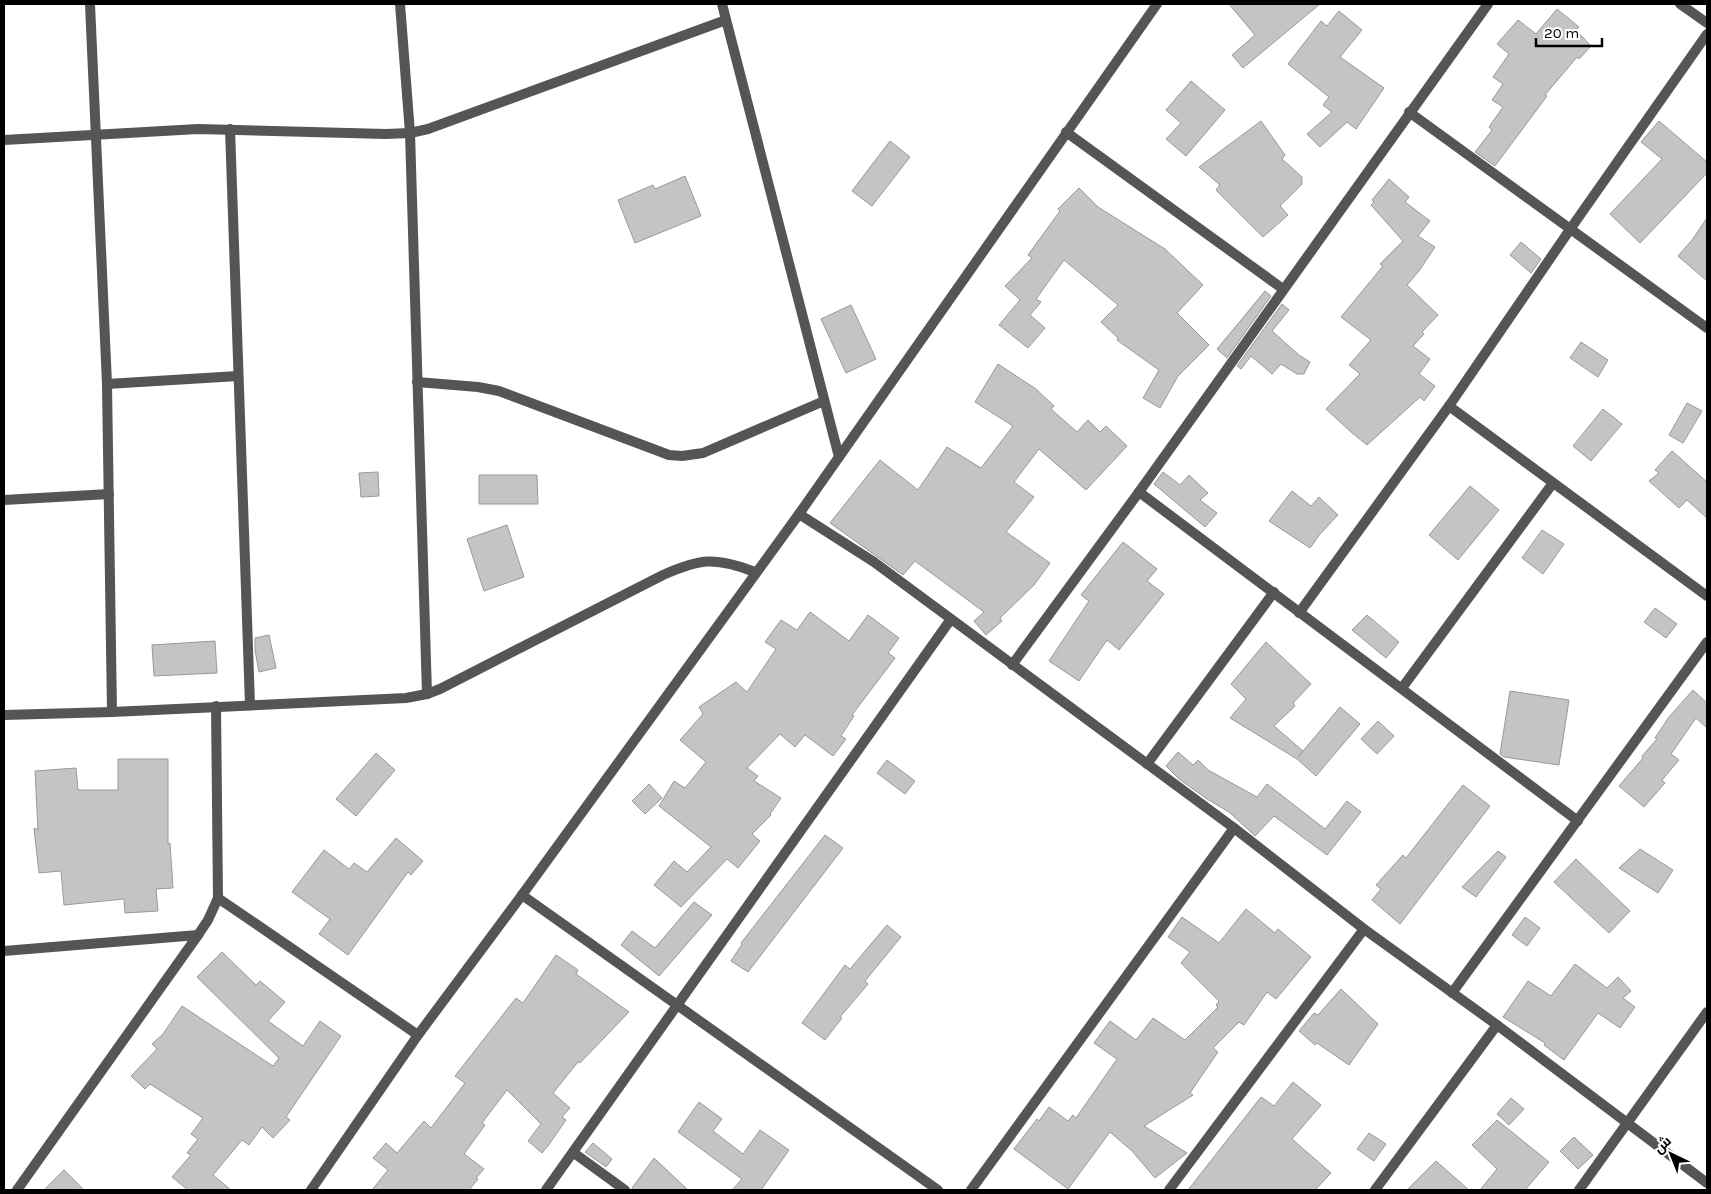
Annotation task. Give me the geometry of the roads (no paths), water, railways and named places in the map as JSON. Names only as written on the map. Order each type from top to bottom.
[{"type":"street","points":[[90,4],[107,384],[112,712]]},
{"type":"street","points":[[400,4],[410,133],[427,694]]},
{"type":"street","points":[[722,4],[839,457]]},
{"type":"street","points":[[311,1190],[418,1035],[799,514],[1157,4]]},
{"type":"street","points":[[1012,665],[1139,492],[1488,4]]},
{"type":"street","points":[[1680,4],[1707,23]]},
{"type":"street","points":[[4,140],[198,129],[410,133],[428,129],[726,20]]},
{"type":"street","points":[[1299,613],[1450,406],[1570,228],[1707,34]]},
{"type":"street","points":[[1409,112],[1707,328]]},
{"type":"street","points":[[230,129],[250,704]]},
{"type":"street","points":[[1066,132],[1283,289]]},
{"type":"street","points":[[107,384],[238,376]]},
{"type":"street","points":[[417,382],[478,387],[499,391],[669,455],[682,456],[703,453],[824,401]]},
{"type":"street","points":[[1450,406],[1707,596]]},
{"type":"street","points":[[1402,688],[1553,483]]},
{"type":"street","points":[[1139,492],[1578,821]]},
{"type":"street","points":[[4,500],[109,494]]},
{"type":"street","points":[[799,514],[874,562],[1234,828],[1364,929],[1497,1025],[1626,1124],[1707,1183]]},
{"type":"street","points":[[4,715],[112,712],[406,698],[427,694],[454,682],[686,565],[710,561],[731,563],[755,572]]},
{"type":"street","points":[[1147,764],[1274,592]]},
{"type":"street","points":[[546,1190],[951,619]]},
{"type":"street","points":[[1452,993],[1707,642]]},
{"type":"street","points":[[17,1190],[198,935],[208,920],[218,898],[216,706]]},
{"type":"street","points":[[970,1190],[1234,828]]},
{"type":"street","points":[[522,895],[938,1190]]},
{"type":"street","points":[[218,898],[418,1035]]},
{"type":"street","points":[[1170,1190],[1364,929]]},
{"type":"street","points":[[4,951],[198,935]]},
{"type":"street","points":[[1579,1190],[1707,1012]]},
{"type":"street","points":[[1375,1190],[1497,1025]]},
{"type":"street","points":[[574,1152],[625,1190]]}]
